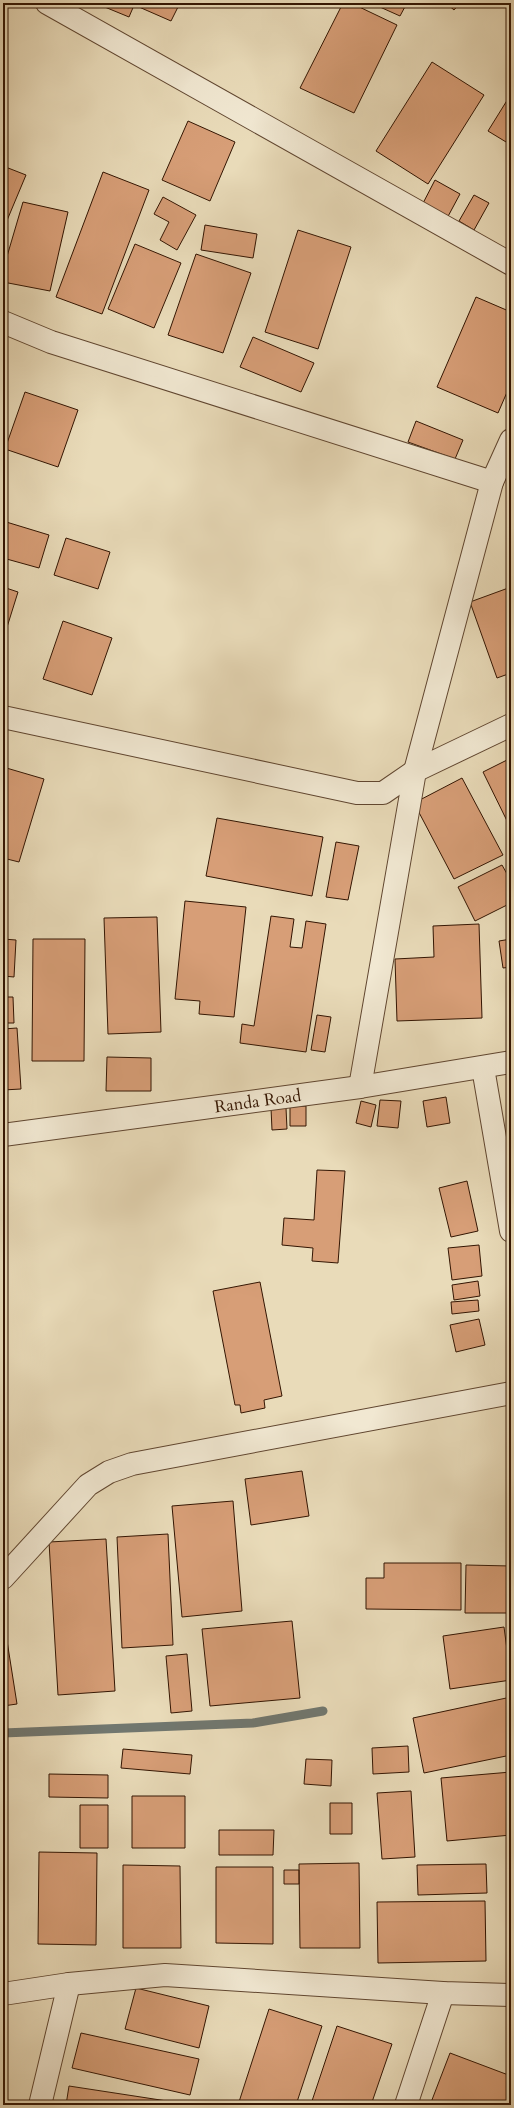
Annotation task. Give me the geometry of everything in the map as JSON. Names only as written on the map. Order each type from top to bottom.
[{"type":"street","points":[[48,3],[511,264]]},
{"type":"street","points":[[3,322],[51,342],[492,482]]},
{"type":"street","points":[[360,1087],[415,771],[492,482],[511,440]]},
{"type":"street","points":[[3,717],[357,793],[383,793],[415,771],[511,725]]},
{"type":"street","name":"Randa Road","points":[[3,1135],[360,1087],[483,1068],[511,1062]]},
{"type":"street","points":[[483,1068],[511,1231]]},
{"type":"street","points":[[3,1578],[88,1485],[109,1472],[132,1464],[511,1393]]},
{"type":"street","points":[[3,1994],[69,1984],[165,1975],[443,1993],[511,1995]]},
{"type":"street","points":[[40,2105],[69,1984]]},
{"type":"street","points":[[406,2105],[443,1993]]},
{"type":"building","points":[[95,3],[135,3],[129,17]]},
{"type":"building","points":[[141,3],[180,3],[171,21],[139,7]]},
{"type":"building","points":[[343,3],[351,3],[397,25],[354,113],[300,88]]},
{"type":"building","points":[[371,3],[407,3],[400,16]]},
{"type":"building","points":[[446,3],[460,3],[454,10]]},
{"type":"building","points":[[432,62],[484,95],[428,184],[376,151]]},
{"type":"building","points":[[511,94],[511,145],[488,131]]},
{"type":"building","points":[[188,121],[235,142],[210,201],[162,180]]},
{"type":"building","points":[[3,166],[26,175],[3,230]]},
{"type":"building","points":[[103,172],[149,190],[102,314],[56,297]]},
{"type":"building","points":[[435,180],[460,194],[445,222],[420,209]]},
{"type":"building","points":[[474,195],[489,203],[474,230],[459,221]]},
{"type":"building","points":[[163,197],[196,215],[177,250],[160,240],[169,222],[154,214]]},
{"type":"building","points":[[23,202],[68,212],[50,291],[3,282],[3,270]]},
{"type":"building","points":[[205,225],[257,234],[253,258],[201,250]]},
{"type":"building","points":[[298,230],[351,247],[318,349],[265,332]]},
{"type":"building","points":[[135,244],[181,263],[154,328],[108,309]]},
{"type":"building","points":[[196,254],[251,273],[223,353],[168,335]]},
{"type":"building","points":[[476,297],[511,312],[511,383],[498,413],[437,387]]},
{"type":"building","points":[[253,337],[314,363],[301,392],[240,367]]},
{"type":"building","points":[[25,392],[78,410],[58,467],[5,449]]},
{"type":"building","points":[[416,421],[463,440],[455,459],[408,442]]},
{"type":"building","points":[[3,521],[49,535],[39,568],[3,558]]},
{"type":"building","points":[[66,538],[110,552],[98,589],[54,575]]},
{"type":"building","points":[[3,587],[18,592],[3,640]]},
{"type":"building","points":[[511,587],[511,673],[497,678],[470,602]]},
{"type":"building","points":[[63,621],[112,638],[92,695],[43,679]]},
{"type":"building","points":[[511,758],[511,829],[483,772]]},
{"type":"building","points":[[3,767],[44,779],[19,862],[3,858]]},
{"type":"building","points":[[462,778],[503,855],[454,879],[414,803]]},
{"type":"building","points":[[217,818],[323,837],[312,896],[206,876]]},
{"type":"building","points":[[336,842],[359,846],[348,900],[326,897]]},
{"type":"building","points":[[502,865],[511,881],[511,903],[475,921],[458,887]]},
{"type":"building","points":[[185,901],[246,907],[234,1017],[199,1014],[200,1001],[175,999]]},
{"type":"building","points":[[271,916],[294,919],[290,947],[302,948],[306,921],[326,924],[306,1052],[240,1043],[242,1024],[254,1026]]},
{"type":"building","points":[[157,917],[161,1032],[108,1034],[104,918]]},
{"type":"building","points":[[479,924],[482,1018],[397,1021],[395,959],[434,957],[433,926]]},
{"type":"building","points":[[3,939],[16,940],[14,977],[3,976]]},
{"type":"building","points":[[33,939],[85,939],[84,1061],[32,1061]]},
{"type":"building","points":[[511,939],[511,967],[503,968],[499,941]]},
{"type":"building","points":[[3,997],[13,997],[14,1023],[3,1023]]},
{"type":"building","points":[[317,1015],[331,1017],[325,1052],[311,1050]]},
{"type":"building","points":[[17,1028],[21,1089],[3,1090],[3,1029]]},
{"type":"building","points":[[107,1057],[151,1058],[151,1091],[106,1091]]},
{"type":"building","points":[[446,1097],[450,1123],[427,1127],[423,1101]]},
{"type":"building","points":[[380,1100],[401,1101],[398,1128],[377,1126]]},
{"type":"building","points":[[361,1101],[376,1105],[371,1127],[356,1123]]},
{"type":"building","points":[[306,1106],[306,1126],[290,1126],[290,1107]]},
{"type":"building","points":[[271,1108],[286,1108],[287,1129],[272,1130]]},
{"type":"building","points":[[317,1170],[345,1171],[338,1263],[312,1261],[313,1248],[282,1245],[284,1218],[314,1220]]},
{"type":"building","points":[[467,1181],[478,1231],[451,1237],[439,1188]]},
{"type":"building","points":[[479,1245],[482,1276],[452,1280],[448,1248]]},
{"type":"building","points":[[478,1281],[480,1296],[454,1300],[452,1285]]},
{"type":"building","points":[[260,1282],[282,1396],[264,1400],[265,1408],[241,1413],[240,1405],[235,1405],[213,1291]]},
{"type":"building","points":[[478,1300],[479,1311],[452,1314],[451,1302]]},
{"type":"building","points":[[479,1319],[485,1345],[456,1352],[450,1325]]},
{"type":"building","points":[[302,1471],[309,1516],[251,1525],[245,1479]]},
{"type":"building","points":[[233,1501],[242,1611],[182,1617],[172,1506]]},
{"type":"building","points":[[168,1534],[173,1645],[122,1648],[117,1537]]},
{"type":"building","points":[[106,1539],[115,1691],[58,1695],[49,1542]]},
{"type":"building","points":[[384,1563],[461,1563],[461,1610],[366,1609],[366,1578],[384,1578]]},
{"type":"building","points":[[466,1565],[511,1566],[511,1613],[465,1613]]},
{"type":"building","points":[[292,1621],[300,1698],[210,1706],[202,1629]]},
{"type":"building","points":[[504,1627],[511,1680],[450,1689],[443,1636]]},
{"type":"building","points":[[3,1628],[5,1628],[17,1704],[3,1706]]},
{"type":"building","points":[[187,1654],[192,1711],[171,1713],[166,1656]]},
{"type":"building","points":[[511,1697],[511,1755],[424,1773],[413,1718]]},
{"type":"building","points":[[408,1746],[409,1772],[373,1774],[372,1748]]},
{"type":"building","points":[[123,1749],[192,1755],[190,1774],[121,1768]]},
{"type":"building","points":[[306,1759],[332,1760],[331,1786],[304,1784]]},
{"type":"building","points":[[511,1772],[511,1835],[447,1841],[441,1778]]},
{"type":"building","points":[[49,1774],[108,1775],[108,1798],[49,1797]]},
{"type":"building","points":[[411,1791],[415,1857],[382,1859],[377,1793]]},
{"type":"building","points":[[132,1796],[185,1796],[185,1848],[132,1848]]},
{"type":"building","points":[[330,1803],[352,1803],[352,1834],[330,1834]]},
{"type":"building","points":[[80,1805],[108,1805],[108,1848],[80,1848]]},
{"type":"building","points":[[219,1830],[274,1830],[273,1855],[219,1855]]},
{"type":"building","points":[[39,1852],[97,1853],[96,1945],[38,1944]]},
{"type":"building","points":[[359,1863],[360,1948],[300,1948],[299,1864]]},
{"type":"building","points":[[486,1864],[487,1893],[418,1895],[417,1865]]},
{"type":"building","points":[[123,1865],[180,1866],[181,1948],[123,1948]]},
{"type":"building","points":[[216,1867],[273,1867],[273,1944],[216,1943]]},
{"type":"building","points":[[284,1870],[299,1870],[299,1884],[284,1884]]},
{"type":"building","points":[[485,1901],[486,1961],[378,1963],[377,1902]]},
{"type":"building","points":[[507,1944],[511,1944],[511,1975],[508,1975]]},
{"type":"building","points":[[136,1988],[209,2006],[199,2048],[125,2029]]},
{"type":"building","points":[[269,2009],[322,2026],[296,2105],[238,2105]]},
{"type":"building","points":[[337,2026],[392,2044],[371,2105],[311,2104]]},
{"type":"building","points":[[81,2033],[199,2059],[190,2095],[72,2068]]},
{"type":"building","points":[[450,2053],[511,2076],[511,2105],[430,2105]]},
{"type":"building","points":[[69,2086],[180,2103],[180,2105],[66,2105]]},
{"type":"waterway","points":[[3,1733],[253,1723],[323,1711]]}]
